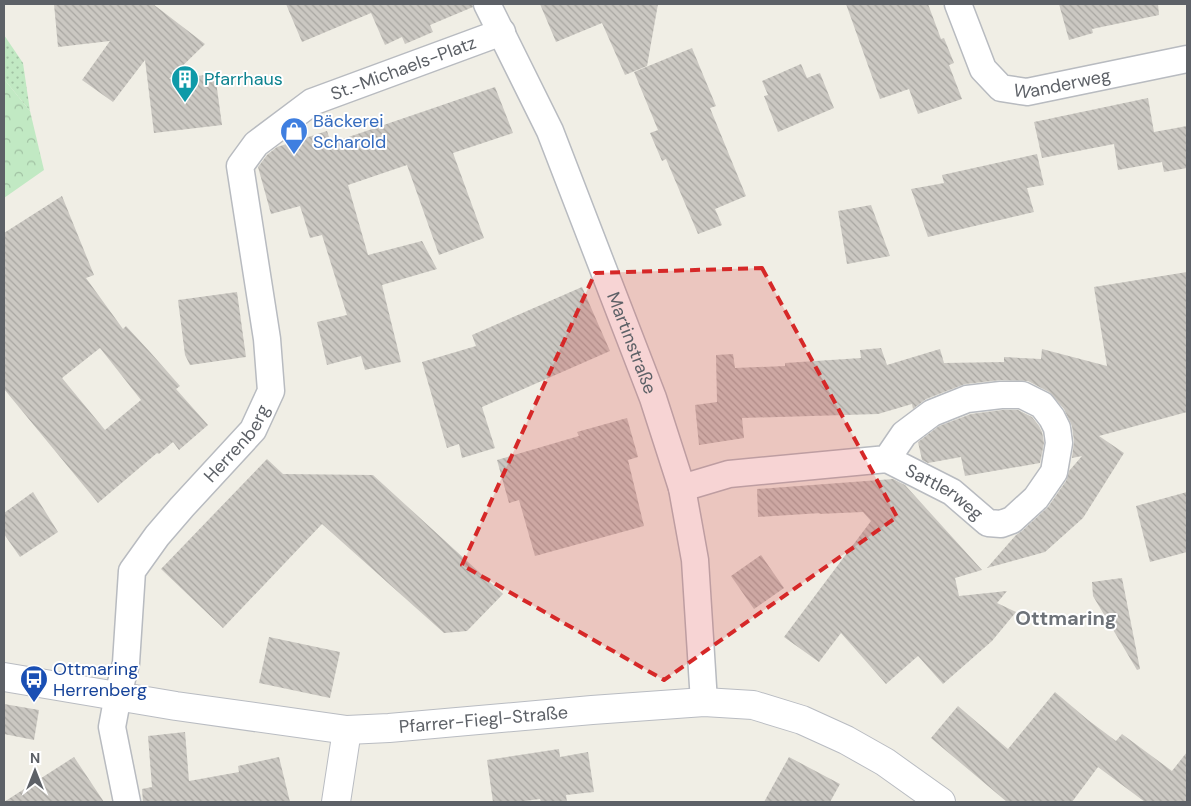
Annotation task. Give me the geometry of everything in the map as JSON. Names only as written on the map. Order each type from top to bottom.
[{"type":"main road","name":"Pfarrer-Fiegl-Straße","points":[[4,677],[176,706],[347,730],[704,702],[753,705],[802,720],[846,740],[885,762],[941,802]]},
{"type":"main road","points":[[336,802],[347,730]]},
{"type":"street","name":"Martinstraße","points":[[487,4],[550,131],[653,398],[682,488],[695,560],[704,702]]},
{"type":"street","name":"Wanderweg","points":[[958,4],[983,70],[1001,88],[1027,92],[1187,59]]},
{"type":"street","name":"St.-Michaels-Platz","points":[[240,166],[256,144],[312,102],[502,32]]},
{"type":"street","name":"Herrenberg","points":[[127,802],[112,727],[126,663],[132,571],[169,522],[253,430],[271,391],[267,339],[240,166]]},
{"type":"street","name":"Sattlerweg","points":[[682,488],[729,474],[887,459],[952,492],[988,523],[1001,524],[1012,520],[1036,498],[1054,472],[1059,443],[1057,428],[1042,405],[1022,395],[1001,394],[967,399],[932,413],[904,434],[887,459]]},
{"type":"highlighted area","points":[[762,268],[897,517],[664,680],[462,565],[595,273]]},
{"type":"green space","points":[[4,35],[23,63],[30,111],[4,79]]},
{"type":"green space","points":[[4,79],[30,111],[44,170],[4,198]]},
{"type":"building","points":[[54,4],[153,4],[205,44],[169,79],[215,74],[222,125],[154,133],[145,60],[113,102],[82,80],[110,41],[58,47]]},
{"type":"building","points":[[286,4],[472,4],[473,7],[430,25],[433,32],[405,44],[402,37],[385,45],[371,13],[302,42]]},
{"type":"building","points":[[540,4],[658,4],[647,66],[625,75],[602,23],[556,42]]},
{"type":"building","points":[[846,4],[928,4],[941,39],[944,38],[954,63],[949,65],[962,99],[918,114],[909,89],[880,99]]},
{"type":"building","points":[[1059,4],[1158,4],[1159,15],[1092,29],[1093,33],[1069,40]]},
{"type":"building","points":[[692,48],[716,106],[710,108],[746,196],[715,209],[722,225],[698,234],[666,159],[662,161],[650,133],[658,130],[634,72]]},
{"type":"building","points":[[801,64],[807,78],[820,73],[834,108],[778,132],[764,96],[768,95],[762,81]]},
{"type":"building","points":[[495,87],[513,133],[453,153],[484,238],[439,255],[407,165],[348,185],[368,255],[422,241],[437,269],[382,285],[401,362],[365,370],[361,356],[327,365],[317,322],[347,315],[322,235],[310,238],[300,206],[271,214],[258,167],[267,155],[277,147],[327,131],[331,143]]},
{"type":"building","points":[[1148,98],[1154,132],[1187,126],[1187,168],[1164,172],[1162,162],[1118,170],[1114,144],[1042,158],[1034,122]]},
{"type":"building","points":[[1037,154],[1044,185],[1027,188],[1034,212],[928,237],[911,189],[944,183],[942,175]]},
{"type":"building","points":[[62,196],[94,275],[86,278],[123,329],[126,326],[150,352],[180,386],[176,389],[208,425],[179,450],[173,442],[159,454],[157,453],[98,503],[4,389],[4,233]],"holes":[[[100,348],[141,400],[105,430],[62,378]]]},
{"type":"building","points":[[871,205],[890,256],[847,264],[838,211]]},
{"type":"building","points":[[1187,272],[1187,412],[1099,436],[1124,453],[1083,518],[1045,552],[987,568],[1016,535],[1048,507],[1066,481],[1069,471],[1082,456],[1072,458],[1074,441],[1072,426],[1064,409],[1049,392],[1028,381],[1001,380],[965,384],[926,399],[913,409],[912,404],[878,414],[742,418],[744,438],[699,445],[695,405],[717,402],[716,355],[733,354],[735,368],[785,366],[785,363],[861,358],[860,350],[881,348],[887,365],[940,349],[944,363],[1004,362],[1004,357],[1041,359],[1042,349],[1107,366],[1094,287]]},
{"type":"building","points":[[582,287],[610,351],[482,407],[495,448],[462,458],[459,444],[447,448],[422,362],[476,346],[472,335]]},
{"type":"building","points":[[237,292],[246,357],[190,365],[185,355],[178,300]]},
{"type":"building","points":[[1018,410],[1032,417],[1039,426],[1044,443],[1040,463],[965,476],[961,457],[928,463],[922,460],[918,442],[939,426],[971,414]]},
{"type":"building","points":[[627,418],[638,457],[628,460],[644,526],[535,556],[519,500],[509,503],[497,460],[579,436],[577,432]]},
{"type":"building","points":[[267,459],[283,474],[373,475],[503,594],[467,631],[444,633],[322,524],[223,628],[161,569]]},
{"type":"building","points":[[893,479],[905,485],[982,570],[955,578],[959,596],[1007,591],[997,603],[1016,612],[992,641],[943,684],[918,656],[886,684],[841,633],[819,662],[784,637],[871,521],[863,512],[758,517],[757,489]]},
{"type":"building","points":[[33,492],[58,532],[20,557],[4,534],[4,513]]},
{"type":"building","points":[[1187,492],[1187,552],[1150,562],[1136,506]]},
{"type":"building","points":[[761,555],[784,588],[754,609],[731,576]]},
{"type":"building","points":[[1122,578],[1140,669],[1137,670],[1093,596],[1092,582]]},
{"type":"building","points":[[269,637],[340,652],[330,698],[259,683]]},
{"type":"building","points":[[1055,692],[1116,741],[1122,734],[1172,771],[1187,752],[1187,802],[1145,802],[1098,767],[1072,802],[1007,802],[931,738],[958,706],[1008,749]]},
{"type":"building","points":[[4,704],[39,710],[34,740],[4,734]]},
{"type":"building","points":[[185,732],[189,781],[239,772],[238,766],[279,757],[290,802],[143,802],[142,789],[152,787],[148,736]]},
{"type":"building","points":[[559,749],[560,757],[588,752],[594,792],[566,795],[567,802],[541,802],[540,799],[517,802],[493,802],[487,760]]},
{"type":"building","points":[[74,757],[104,802],[4,802]]},
{"type":"building","points":[[789,757],[840,784],[830,802],[764,802]]},
{"type":"place","name":"Pfarrhaus","points":[[185,103]]},
{"type":"place","name":"Bäckerei Scharold","points":[[294,155]]},
{"type":"place","name":"Ottmaring Herrenberg","points":[[34,703]]},
{"type":"district","name":"Ottmaring","points":[[1066,618]]}]
